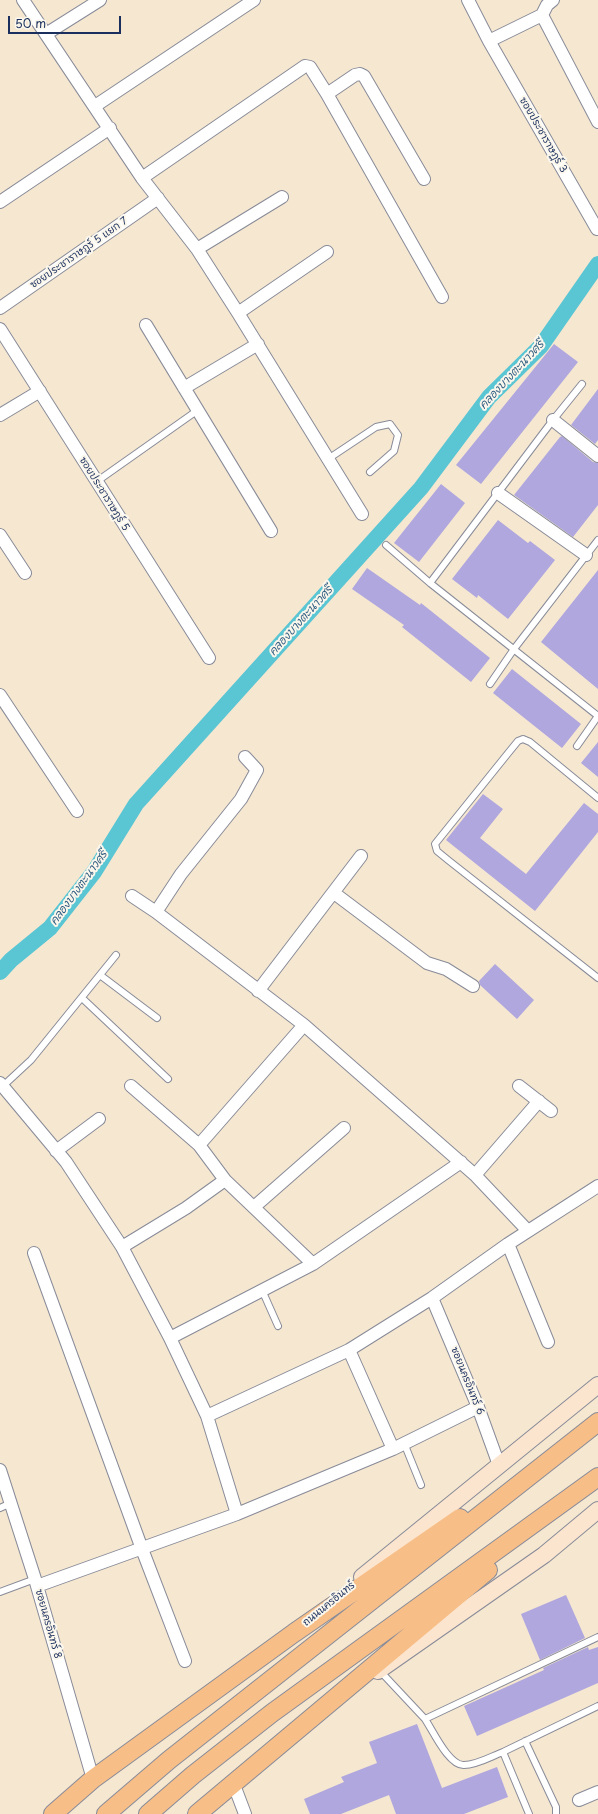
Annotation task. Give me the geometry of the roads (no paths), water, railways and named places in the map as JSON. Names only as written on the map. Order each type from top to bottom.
[{"type":"main road","name":"ถนนนครอินทร์","points":[[53,1814],[93,1779],[294,1633],[499,1464],[598,1385]]},
{"type":"main road","points":[[106,1814],[169,1760],[598,1422]]},
{"type":"main road","points":[[148,1814],[193,1775],[272,1713],[598,1477]]},
{"type":"main road","points":[[294,1633],[485,1500],[504,1497]]},
{"type":"main road","points":[[286,1740],[299,1736],[379,1671],[544,1555],[598,1510]]},
{"type":"main road","points":[[197,1814],[234,1785],[495,1564],[514,1546],[520,1534]]},
{"type":"street","points":[[23,0],[142,178],[197,250],[238,312],[362,514]]},
{"type":"street","points":[[46,34],[100,0]]},
{"type":"street","points":[[95,106],[254,0]]},
{"type":"street","name":"ซอยประชาราษฏร์ 3","points":[[468,0],[488,41],[597,229]]},
{"type":"street","points":[[488,41],[542,15],[547,5],[553,0]]},
{"type":"street","points":[[542,15],[598,122]]},
{"type":"street","points":[[142,178],[305,66],[310,67],[313,69],[442,297]]},
{"type":"street","points":[[327,94],[355,75],[360,74],[364,76],[424,179]]},
{"type":"street","points":[[0,202],[110,128]]},
{"type":"street","points":[[197,250],[282,197]]},
{"type":"street","name":"ซอยประชาราษฎร์ 5 แยก 7","points":[[0,308],[158,198]]},
{"type":"street","points":[[238,312],[327,252]]},
{"type":"street","points":[[146,325],[271,531]]},
{"type":"street","name":"ซอยประชาราษฏร์ 5","points":[[0,330],[209,658]]},
{"type":"street","points":[[184,388],[258,344]]},
{"type":"street","points":[[0,415],[40,391]]},
{"type":"street","points":[[553,420],[598,456]]},
{"type":"street","points":[[498,493],[586,555]]},
{"type":"street","points":[[0,535],[25,573]]},
{"type":"street","points":[[0,695],[77,811]]},
{"type":"street","points":[[156,912],[182,874],[241,799],[257,770],[245,757]]},
{"type":"street","points":[[258,991],[361,856]]},
{"type":"street","points":[[334,893],[427,963],[446,969],[473,986]]},
{"type":"street","points":[[132,896],[156,912],[304,1025],[461,1162],[528,1231]]},
{"type":"street","points":[[199,1145],[304,1025]]},
{"type":"street","points":[[1,1085],[66,1162],[122,1247],[170,1338],[207,1416],[236,1514]]},
{"type":"street","points":[[132,1086],[199,1145],[225,1180],[313,1264]]},
{"type":"street","points":[[519,1086],[551,1111]]},
{"type":"street","points":[[475,1175],[539,1101]]},
{"type":"street","points":[[56,1151],[99,1119]]},
{"type":"street","points":[[254,1207],[344,1128]]},
{"type":"street","points":[[170,1338],[313,1264],[461,1162]]},
{"type":"street","points":[[122,1247],[186,1208],[225,1180]]},
{"type":"street","points":[[207,1416],[349,1350],[432,1298],[508,1244],[598,1186]]},
{"type":"street","points":[[508,1244],[548,1342]]},
{"type":"street","points":[[34,1253],[142,1549],[185,1661]]},
{"type":"street","name":"ซอยนครอินทร์ 6","points":[[432,1298],[478,1407],[499,1464]]},
{"type":"street","points":[[349,1350],[398,1446]]},
{"type":"street","points":[[36,1582],[142,1549],[236,1514],[398,1446],[478,1407]]},
{"type":"street","name":"ซอยนครอินทร์ 8","points":[[0,1470],[5,1506],[36,1582],[93,1779]]},
{"type":"street","points":[[234,1785],[245,1814]]},
{"type":"street","points":[[579,1800],[598,1792]]},
{"type":"lane","points":[[430,583],[582,384]]},
{"type":"lane","points":[[96,482],[198,410]]},
{"type":"lane","points":[[328,459],[376,427],[390,424],[398,436],[394,451],[370,472]]},
{"type":"lane","points":[[490,684],[514,649],[598,540]]},
{"type":"lane","points":[[386,545],[430,583],[598,716],[577,746]]},
{"type":"lane","points":[[598,798],[530,742],[523,739],[518,741],[435,844],[437,850],[448,860],[598,978]]},
{"type":"lane","points":[[1,1085],[31,1060],[116,955]]},
{"type":"lane","points":[[100,975],[157,1018]]},
{"type":"lane","points":[[82,998],[168,1079]]},
{"type":"lane","points":[[262,1290],[278,1326]]},
{"type":"lane","points":[[398,1446],[421,1485]]},
{"type":"lane","points":[[0,1592],[36,1582]]},
{"type":"lane","points":[[425,1719],[598,1637]]},
{"type":"lane","points":[[379,1671],[425,1719],[450,1759],[458,1765],[466,1765],[503,1752],[598,1706]]},
{"type":"lane","points":[[525,1741],[556,1807],[556,1814]]},
{"type":"lane","points":[[503,1752],[529,1814]]},
{"type":"waterway","name":"คลองบางตะนาวศรี","points":[[0,972],[11,960],[50,928],[94,872],[136,804],[421,488],[489,397],[541,346],[598,264]]}]
